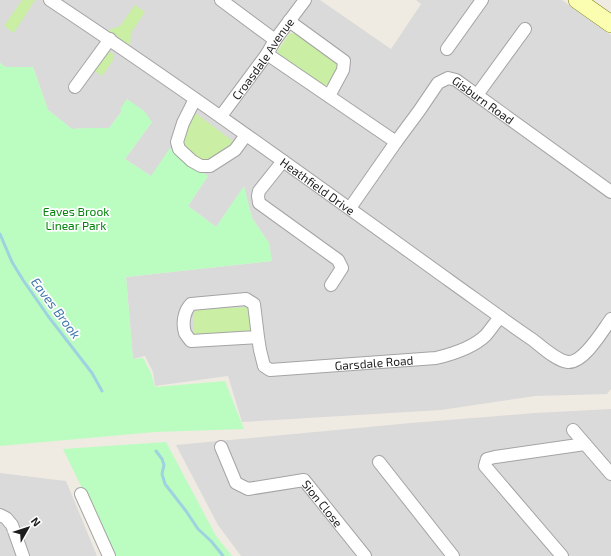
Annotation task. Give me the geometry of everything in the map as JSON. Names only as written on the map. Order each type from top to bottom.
[{"type":"street","name":"Heathfield Drive","points":[[50,0],[110,39],[221,116],[557,358],[569,362],[578,360],[586,354],[611,319]]},
{"type":"street","points":[[221,0],[275,40]]},
{"type":"street","name":"Croasdale Avenue","points":[[221,116],[305,0]]},
{"type":"street","points":[[447,49],[482,0]]},
{"type":"street","points":[[577,0],[611,24]]},
{"type":"street","points":[[289,21],[344,61],[343,70],[329,96]]},
{"type":"street","points":[[477,95],[525,30]]},
{"type":"street","points":[[75,87],[110,39]]},
{"type":"street","points":[[267,54],[396,142]]},
{"type":"street","name":"Gisburn Road","points":[[350,208],[438,83],[448,78],[456,80],[611,192]]},
{"type":"street","points":[[195,99],[183,123],[177,142],[179,149],[192,161],[202,166],[210,166],[235,150],[246,135]]},
{"type":"street","points":[[283,161],[259,191],[258,196],[260,203],[338,260],[342,268],[331,285]]},
{"type":"street","name":"Garsdale Road","points":[[258,337],[191,341],[186,333],[184,315],[187,308],[191,304],[246,299],[254,304],[260,350],[264,366],[270,370],[436,358],[460,351],[473,344],[486,335],[500,317]]},
{"type":"street","points":[[573,430],[611,474]]},
{"type":"street","points":[[562,556],[485,466],[486,459],[585,444]]},
{"type":"street","name":"Sion Close","points":[[221,447],[236,483],[248,489],[304,480],[365,556]]},
{"type":"street","points":[[379,462],[453,556]]},
{"type":"street","points":[[81,494],[109,556]]},
{"type":"street","points":[[0,515],[6,518],[12,525],[23,556]]},
{"type":"shaded area","points":[[0,0],[320,0],[391,49],[421,4],[416,0],[562,0],[611,35],[611,389],[607,394],[535,396],[441,410],[242,422],[228,376],[155,386],[153,372],[145,356],[133,359],[126,277],[271,261],[269,243],[252,218],[244,187],[216,227],[188,206],[208,176],[151,176],[125,159],[152,122],[122,111],[109,128],[72,129],[48,110],[33,67],[5,67],[0,63]],"holes":[[[294,25],[347,66],[329,102],[271,56]]]},
{"type":"shaded area","points":[[611,409],[611,556],[241,556],[218,525],[176,445],[411,423],[535,413]]},
{"type":"shaded area","points":[[0,473],[66,481],[97,556],[0,556]]},
{"type":"green space","points":[[22,0],[35,0],[14,33],[4,26]]},
{"type":"green space","points":[[135,5],[145,12],[131,33],[130,46],[108,30],[120,26]]},
{"type":"green space","points":[[290,33],[296,34],[334,59],[338,64],[339,67],[329,84],[323,86],[279,56],[277,51]]},
{"type":"green space","points":[[107,52],[113,54],[114,59],[102,76],[92,69]]},
{"type":"green space","name":"Eaves Brook Linear Park","points":[[0,63],[5,67],[33,67],[48,110],[72,129],[109,128],[122,111],[120,109],[127,99],[144,111],[152,122],[125,159],[151,176],[170,148],[208,176],[188,206],[216,227],[244,186],[252,218],[269,243],[272,261],[126,277],[133,359],[143,358],[151,373],[155,387],[225,381],[244,429],[155,432],[0,446]]},
{"type":"green space","points":[[194,112],[234,142],[213,161],[197,160],[182,144],[184,133]]},
{"type":"green space","points":[[249,307],[254,327],[251,332],[200,338],[194,334],[193,316],[196,309]]},
{"type":"green space","points":[[166,442],[216,536],[232,556],[115,556],[63,449]]},
{"type":"waterway","name":"Eaves Brook","points":[[0,234],[12,262],[23,280],[48,316],[92,373],[102,391]]},
{"type":"waterway","points":[[156,451],[162,459],[164,465],[162,474],[165,484],[198,529],[211,541],[223,556]]}]
